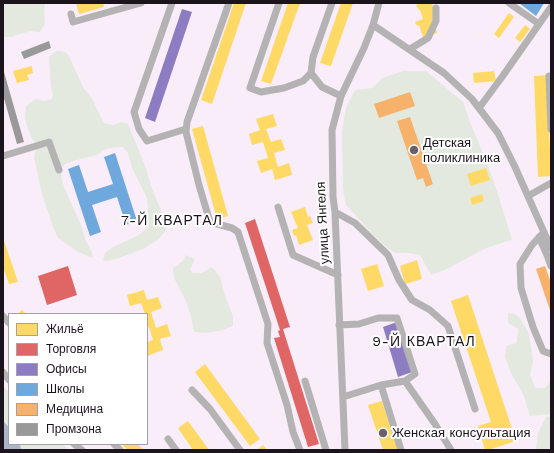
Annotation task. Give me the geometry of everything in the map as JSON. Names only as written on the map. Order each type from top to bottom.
[{"type":"street","points":[[70,14],[73,22],[141,3]]},
{"type":"street","points":[[172,3],[134,112],[139,129],[147,141],[186,129]]},
{"type":"street","points":[[229,3],[187,122],[186,132],[210,222],[232,228],[238,232],[268,324],[267,343],[287,405],[293,432],[300,450]]},
{"type":"street","points":[[279,3],[250,88],[261,92],[284,88],[303,81],[311,73],[313,57],[332,3]]},
{"type":"street","name":"улица Янгеля","points":[[347,449],[339,325],[332,130],[341,96],[364,48],[373,25],[379,3]]},
{"type":"street","points":[[509,3],[539,24]]},
{"type":"street","points":[[478,108],[502,77],[551,7]]},
{"type":"street","points":[[410,49],[428,38],[436,21],[436,8]]},
{"type":"street","points":[[373,25],[444,73],[472,99],[498,133],[528,196],[551,266]]},
{"type":"street","points":[[311,73],[322,87],[341,96]]},
{"type":"street","points":[[549,76],[551,129]]},
{"type":"street","points":[[3,156],[49,142],[59,170]]},
{"type":"street","points":[[528,196],[551,183]]},
{"type":"street","points":[[278,207],[293,255],[338,275]]},
{"type":"street","points":[[335,212],[355,223],[388,255],[399,280],[412,300],[430,310],[448,326],[475,409]]},
{"type":"street","points":[[542,235],[551,248]]},
{"type":"street","points":[[542,235],[532,245],[520,264],[522,288],[533,327],[543,351],[551,354]]},
{"type":"street","points":[[339,325],[359,324],[378,318],[397,318],[414,374],[405,381],[381,385],[343,398]]},
{"type":"street","points":[[305,381],[326,450]]},
{"type":"street","points":[[405,381],[451,450]]},
{"type":"street","points":[[381,385],[402,450]]},
{"type":"street","points":[[192,390],[210,409],[240,450]]},
{"type":"street","points":[[168,438],[176,450]]},
{"type":"shaded area","points":[[3,3],[44,3],[45,23],[40,32],[30,31],[11,37],[3,37]]},
{"type":"shaded area","points":[[56,51],[62,51],[68,54],[83,87],[92,99],[104,123],[113,125],[121,122],[128,124],[164,217],[166,230],[159,239],[143,249],[116,259],[106,261],[103,260],[105,253],[113,247],[139,235],[146,229],[148,224],[147,198],[132,168],[128,153],[123,147],[106,149],[97,155],[73,161],[61,168],[61,176],[64,187],[81,225],[93,258],[78,252],[58,238],[42,194],[34,157],[37,144],[32,139],[25,116],[26,106],[35,99],[44,101],[52,99],[53,95],[49,57]]},
{"type":"shaded area","points":[[403,71],[426,71],[463,102],[497,191],[512,240],[484,249],[447,269],[431,275],[420,255],[395,253],[374,236],[346,205],[343,190],[342,131],[346,108],[355,90],[372,88],[382,78]]},
{"type":"shaded area","points":[[186,255],[195,259],[190,270],[193,273],[201,273],[212,267],[220,277],[225,296],[233,316],[233,326],[219,331],[206,333],[194,332],[186,301],[174,278],[173,268],[183,261]]},
{"type":"shaded area","points":[[508,313],[514,314],[520,318],[529,334],[533,362],[530,374],[535,388],[545,388],[551,381],[551,414],[530,416],[524,396],[511,373],[505,357],[506,346],[516,343],[519,329],[508,323]]},
{"type":"shaded area","points":[[3,385],[8,392],[8,445],[63,445],[69,450],[3,450]]},
{"type":"shaded area","points":[[551,416],[551,450],[536,450],[538,433],[546,417]]},
{"type":"water","points":[[3,421],[8,426],[8,445],[20,445],[22,450],[3,450]]},
{"type":"building: Жильё","points":[[76,3],[103,3],[104,7],[79,14]]},
{"type":"building: Жильё","points":[[234,3],[246,3],[212,104],[201,100]]},
{"type":"building: Жильё","points":[[288,3],[300,3],[271,84],[261,81]]},
{"type":"building: Жильё","points":[[341,3],[353,3],[331,66],[320,63]]},
{"type":"building: Жильё","points":[[422,3],[432,3],[434,10],[433,17],[437,33],[423,37],[419,25],[417,26],[415,22],[423,19],[420,10],[416,5]]},
{"type":"building: Жильё","points":[[509,13],[514,17],[499,38],[494,34]]},
{"type":"building: Жильё","points":[[525,25],[530,29],[520,42],[515,38]]},
{"type":"building: Жильё","points":[[32,66],[33,73],[27,75],[29,80],[17,83],[13,71]]},
{"type":"building: Жильё","points":[[494,71],[496,81],[474,83],[473,73]]},
{"type":"building: Жильё","points":[[547,75],[551,176],[538,177],[534,76]]},
{"type":"building: Жильё","points":[[273,114],[277,126],[266,129],[271,142],[281,139],[285,150],[274,153],[278,167],[289,163],[292,175],[275,180],[272,169],[261,173],[257,161],[268,158],[263,142],[252,145],[249,134],[260,130],[256,119]]},
{"type":"building: Жильё","points":[[203,126],[228,216],[217,219],[192,129]]},
{"type":"building: Жильё","points":[[486,168],[490,180],[471,186],[467,174]]},
{"type":"building: Жильё","points":[[482,194],[484,201],[472,205],[470,198]]},
{"type":"building: Жильё","points":[[305,207],[308,217],[310,216],[313,223],[307,225],[313,240],[299,245],[296,235],[294,236],[292,230],[298,228],[291,212]]},
{"type":"building: Жильё","points":[[3,238],[18,282],[9,284],[3,267]]},
{"type":"building: Жильё","points":[[417,260],[422,279],[405,284],[400,266]]},
{"type":"building: Жильё","points":[[377,264],[384,286],[368,291],[361,269]]},
{"type":"building: Жильё","points":[[144,290],[147,300],[158,297],[162,308],[151,312],[156,328],[167,324],[171,336],[160,339],[163,350],[148,356],[148,342],[153,340],[148,328],[148,313],[145,313],[141,303],[130,306],[127,295]]},
{"type":"building: Жильё","points":[[468,295],[516,441],[488,450],[485,450],[478,426],[491,422],[451,301]]},
{"type":"building: Жильё","points":[[205,364],[260,439],[250,446],[195,372]]},
{"type":"building: Жильё","points":[[382,401],[398,450],[383,450],[368,405]]},
{"type":"building: Жильё","points":[[188,421],[209,450],[193,450],[178,428]]},
{"type":"building: Жильё","points":[[123,445],[139,445],[143,450],[127,450]]},
{"type":"building: Жильё","points":[[263,445],[267,450],[257,450]]},
{"type":"building: Торговля","points":[[255,219],[290,327],[283,329],[319,444],[308,447],[274,338],[280,337],[278,331],[280,330],[245,223]]},
{"type":"building: Торговля","points":[[68,266],[77,295],[47,305],[38,276]]},
{"type":"building: Офисы","points":[[182,9],[192,12],[155,122],[145,118]]},
{"type":"building: Офисы","points":[[397,322],[412,372],[398,377],[383,327]]},
{"type":"building: Школы","points":[[519,3],[544,3],[536,16]]},
{"type":"building: Школы","points":[[115,153],[137,221],[126,225],[117,197],[92,205],[101,232],[90,236],[68,169],[79,165],[88,192],[113,184],[104,157]]},
{"type":"building: Медицина","name":"Детская поликлиника","points":[[410,92],[415,106],[379,118],[374,104]]},
{"type":"building: Медицина","name":"Детская поликлиника","points":[[410,117],[433,184],[426,187],[423,178],[417,180],[397,121]]},
{"type":"building: Медицина","points":[[545,266],[551,283],[551,313],[536,269]]},
{"type":"building: Промзона","points":[[49,41],[51,48],[24,59],[21,52]]},
{"type":"building: Промзона","points":[[3,72],[24,142],[17,144],[3,95]]},
{"type":"place","name":"Детская поликлиника","points":[[414,150]]},
{"type":"place","name":"Женская консультация","points":[[383,433]]},
{"type":"district","name":"7-Й КВАРТАЛ","points":[[172,221]]},
{"type":"district","name":"9-Й КВАРТАЛ","points":[[424,342]]}]
